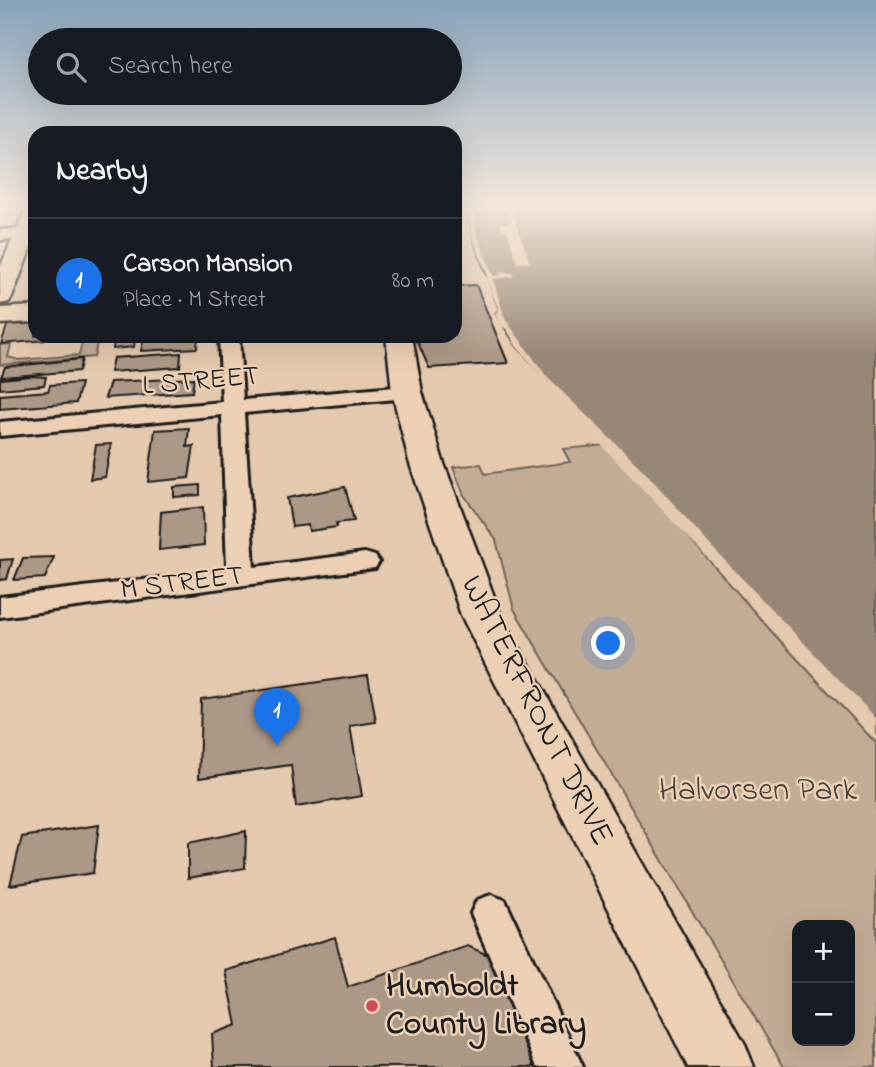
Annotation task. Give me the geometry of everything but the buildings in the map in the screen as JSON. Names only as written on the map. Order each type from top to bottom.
[{"type":"street","points":[[0,297],[20,255]]},
{"type":"street","points":[[0,316],[28,314]]},
{"type":"street","points":[[229,343],[241,576]]},
{"type":"street","name":"WATERFRONT DRIVE","points":[[400,343],[407,392],[426,461],[481,615],[722,1067]]},
{"type":"street","name":"L STREET","points":[[0,429],[234,410],[407,392]]},
{"type":"street","name":"M STREET","points":[[0,607],[365,562]]},
{"type":"street","points":[[492,913],[560,1067]]},
{"type":"green space","points":[[82,343],[97,343],[94,357],[0,365],[0,345],[11,344],[8,357],[19,360],[79,355]]},
{"type":"green space","name":"Halvorsen Park","points":[[608,445],[772,632],[876,743],[876,1067],[784,1067],[514,609],[496,540],[464,495],[453,467],[481,464],[485,474],[570,462],[563,449]]},
{"type":"shaded area","points":[[479,255],[876,255],[876,733],[516,346],[495,313],[499,310]]},
{"type":"pier","points":[[479,255],[485,255],[493,276],[501,275],[499,272],[514,273],[512,277],[493,279],[505,319],[547,377],[647,474],[709,544],[876,718],[876,737],[539,379],[543,377],[516,346],[507,329],[501,326],[495,313],[499,310],[487,280],[483,278],[488,275]]},
{"type":"pier","points":[[515,255],[527,255],[530,263],[517,263]]},
{"type":"place","name":"Carson Mansion","points":[[277,746]]},
{"type":"place","name":"Humboldt County Library","points":[[372,1006]]}]
